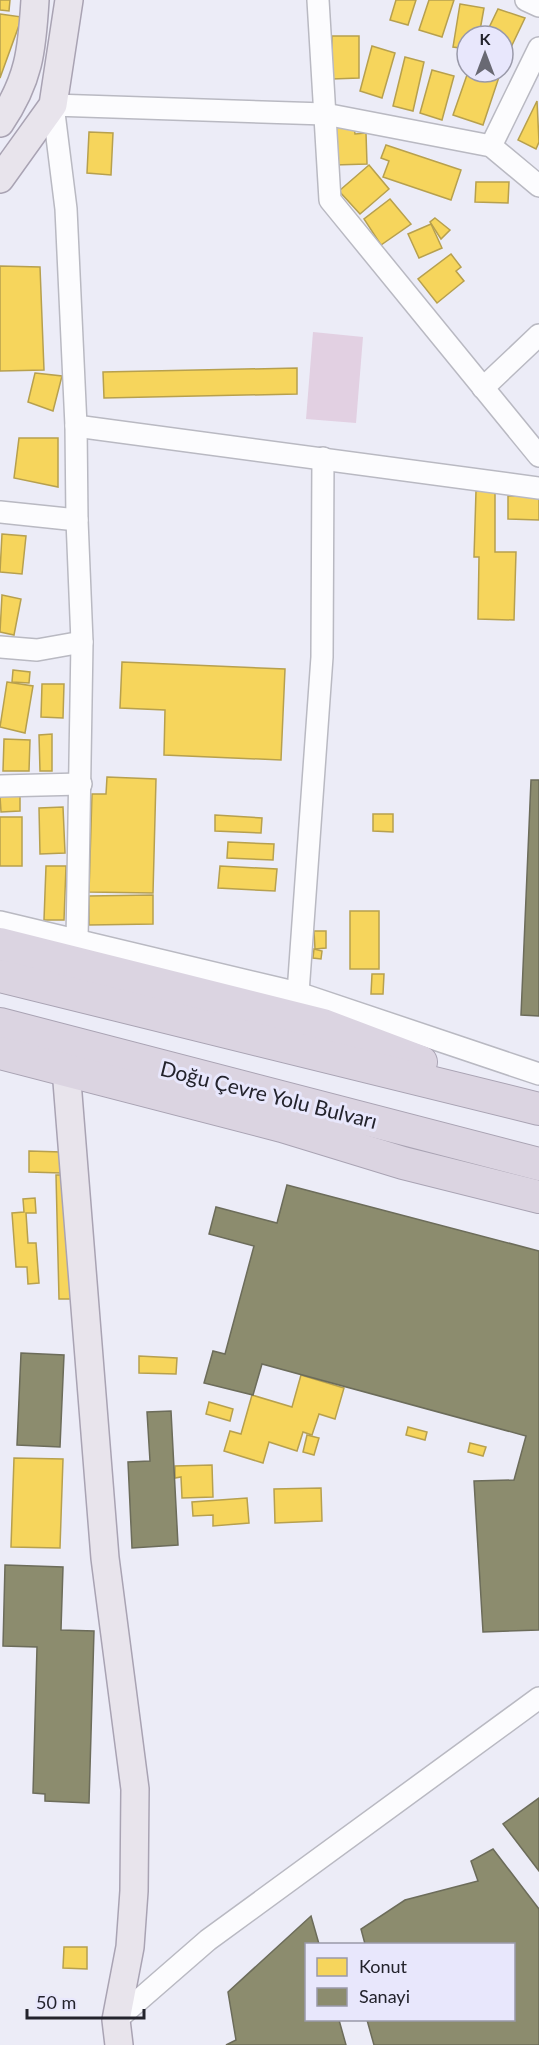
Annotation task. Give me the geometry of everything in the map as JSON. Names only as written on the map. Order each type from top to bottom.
[{"type":"highway","points":[[0,944],[323,1025],[413,1058],[489,1095]]},
{"type":"highway","points":[[0,976],[539,1109]]},
{"type":"highway","name":"Doğu Çevre Yolu Bulvarı","points":[[0,1024],[539,1164]]},
{"type":"highway","points":[[0,1053],[282,1126],[403,1163],[539,1197]]},
{"type":"main road","points":[[0,123],[18,96],[32,50],[35,0]]},
{"type":"main road","points":[[0,179],[53,105],[69,0]]},
{"type":"main road","points":[[66,1069],[105,1558],[135,1789],[134,1891],[130,1947],[118,2032]]},
{"type":"street","points":[[318,0],[330,200],[539,456]]},
{"type":"street","points":[[526,0],[539,6]]},
{"type":"street","points":[[491,146],[539,48]]},
{"type":"street","points":[[77,940],[82,642],[76,520],[76,426],[66,209],[53,105],[325,114],[491,146],[539,186]]},
{"type":"street","points":[[483,388],[539,335]]},
{"type":"street","points":[[76,426],[539,488]]},
{"type":"street","points":[[298,993],[322,657],[323,458]]},
{"type":"street","points":[[0,513],[76,520]]},
{"type":"street","points":[[0,646],[37,650],[82,642]]},
{"type":"street","points":[[0,786],[81,784]]},
{"type":"street","points":[[0,922],[298,993],[539,1074]]},
{"type":"street","points":[[323,1025],[539,1074]]},
{"type":"street","points":[[118,2032],[235,1920],[539,1698]]},
{"type":"shaded area","points":[[313,332],[363,337],[356,423],[306,419]]},
{"type":"building: Konut","points":[[0,0],[10,0],[9,11],[0,10]]},
{"type":"building: Konut","points":[[396,0],[416,0],[408,25],[390,20]]},
{"type":"building: Konut","points":[[429,0],[454,0],[442,37],[419,30]]},
{"type":"building: Konut","points":[[460,4],[484,8],[481,24],[457,24]]},
{"type":"building: Konut","points":[[498,9],[525,18],[515,39],[515,24],[491,24]]},
{"type":"building: Konut","points":[[0,14],[22,17],[0,78]]},
{"type":"building: Konut","points":[[332,36],[359,36],[359,78],[332,79]]},
{"type":"building: Konut","points":[[372,46],[395,53],[382,98],[360,91]]},
{"type":"building: Konut","points":[[405,57],[424,62],[413,111],[393,106]]},
{"type":"building: Konut","points":[[432,70],[454,76],[442,120],[420,113]]},
{"type":"building: Konut","points":[[464,84],[497,84],[483,125],[453,115]]},
{"type":"building: Konut","points":[[537,101],[539,142],[536,149],[518,140]]},
{"type":"building: Konut","points":[[354,126],[355,134],[366,133],[367,164],[334,165],[333,127]]},
{"type":"building: Konut","points":[[89,132],[113,133],[111,175],[87,173]]},
{"type":"building: Konut","points":[[386,145],[461,170],[451,200],[383,177],[389,161],[381,158]]},
{"type":"building: Konut","points":[[369,165],[389,189],[360,214],[339,191]]},
{"type":"building: Konut","points":[[476,182],[509,182],[508,203],[475,202]]},
{"type":"building: Konut","points":[[390,199],[411,224],[381,245],[364,219]]},
{"type":"building: Konut","points":[[435,218],[450,230],[441,239],[430,222]]},
{"type":"building: Konut","points":[[431,224],[442,248],[419,258],[408,234]]},
{"type":"building: Konut","points":[[451,254],[461,267],[456,271],[464,281],[437,303],[418,279]]},
{"type":"building: Konut","points":[[0,266],[40,267],[44,370],[0,371]]},
{"type":"building: Konut","points":[[297,368],[297,394],[104,398],[103,372]]},
{"type":"building: Konut","points":[[35,373],[62,376],[53,411],[28,402]]},
{"type":"building: Konut","points":[[19,438],[58,438],[58,487],[14,478]]},
{"type":"building: Konut","points":[[476,491],[495,491],[495,552],[516,552],[514,620],[478,619],[479,557],[474,557]]},
{"type":"building: Konut","points":[[508,496],[539,496],[539,520],[508,519]]},
{"type":"building: Konut","points":[[2,534],[26,536],[22,574],[0,572]]},
{"type":"building: Konut","points":[[2,595],[21,599],[14,635],[0,632]]},
{"type":"building: Konut","points":[[122,662],[285,669],[281,760],[164,755],[165,710],[120,708]]},
{"type":"building: Konut","points":[[13,670],[30,672],[29,683],[12,682]]},
{"type":"building: Konut","points":[[7,682],[33,686],[25,733],[0,727]]},
{"type":"building: Konut","points":[[42,684],[64,684],[63,718],[41,717]]},
{"type":"building: Konut","points":[[52,734],[52,771],[40,771],[39,735]]},
{"type":"building: Konut","points":[[4,739],[30,740],[29,771],[3,771]]},
{"type":"building: Konut","points":[[107,777],[156,779],[153,893],[89,892],[92,794],[106,794]]},
{"type":"building: Konut","points":[[20,795],[20,811],[1,812],[0,796]]},
{"type":"building: Konut","points":[[63,807],[65,853],[40,854],[39,808]]},
{"type":"building: Konut","points":[[373,814],[393,814],[393,832],[373,831]]},
{"type":"building: Konut","points":[[215,815],[262,818],[261,833],[215,831]]},
{"type":"building: Konut","points":[[0,817],[22,817],[22,866],[0,866]]},
{"type":"building: Konut","points":[[228,842],[274,844],[273,860],[227,858]]},
{"type":"building: Konut","points":[[46,866],[66,866],[64,920],[44,920]]},
{"type":"building: Konut","points":[[220,866],[277,869],[275,891],[218,888]]},
{"type":"building: Konut","points":[[153,895],[153,924],[89,925],[89,896]]},
{"type":"building: Konut","points":[[350,911],[379,911],[379,969],[350,969]]},
{"type":"building: Konut","points":[[314,931],[326,931],[326,948],[315,949]]},
{"type":"building: Konut","points":[[314,949],[322,951],[321,959],[313,958]]},
{"type":"building: Konut","points":[[372,974],[384,974],[383,994],[371,994]]},
{"type":"building: Konut","points":[[29,1151],[61,1152],[61,1173],[29,1172]]},
{"type":"building: Konut","points":[[56,1175],[68,1175],[72,1299],[59,1299]]},
{"type":"building: Konut","points":[[35,1198],[36,1213],[26,1213],[28,1243],[36,1243],[39,1283],[28,1284],[27,1267],[16,1267],[12,1213],[24,1212],[23,1199]]},
{"type":"building: Konut","points":[[139,1356],[177,1358],[176,1374],[139,1373]]},
{"type":"building: Konut","points":[[301,1375],[344,1388],[335,1419],[319,1414],[312,1435],[303,1432],[297,1451],[269,1442],[263,1463],[224,1451],[230,1431],[241,1434],[252,1395],[292,1407]]},
{"type":"building: Konut","points":[[209,1402],[233,1409],[230,1421],[206,1414]]},
{"type":"building: Konut","points":[[408,1427],[427,1432],[425,1440],[406,1435]]},
{"type":"building: Konut","points":[[307,1435],[319,1438],[314,1455],[303,1452]]},
{"type":"building: Konut","points":[[470,1443],[486,1447],[483,1456],[468,1452]]},
{"type":"building: Konut","points":[[14,1458],[63,1459],[60,1548],[11,1547]]},
{"type":"building: Konut","points":[[212,1465],[213,1497],[182,1498],[181,1477],[175,1478],[175,1466]]},
{"type":"building: Konut","points":[[321,1488],[322,1521],[275,1523],[274,1489]]},
{"type":"building: Konut","points":[[247,1498],[249,1523],[213,1526],[213,1515],[193,1516],[192,1502]]},
{"type":"building: Konut","points":[[64,1947],[87,1947],[87,1969],[63,1968]]},
{"type":"building: Sanayi","points":[[531,780],[539,780],[539,1016],[521,1015]]},
{"type":"building: Sanayi","points":[[287,1185],[539,1251],[539,1630],[483,1632],[474,1481],[514,1480],[526,1436],[262,1364],[253,1395],[204,1383],[213,1351],[225,1354],[254,1246],[209,1234],[216,1207],[277,1223]]},
{"type":"building: Sanayi","points":[[21,1353],[64,1355],[60,1447],[17,1445]]},
{"type":"building: Sanayi","points":[[171,1411],[178,1545],[132,1548],[128,1462],[150,1461],[147,1412]]},
{"type":"building: Sanayi","points":[[5,1565],[63,1567],[61,1630],[94,1631],[89,1803],[45,1801],[45,1794],[33,1793],[37,1647],[3,1646]]},
{"type":"building: Sanayi","points":[[539,1798],[539,1871],[503,1824]]},
{"type":"building: Sanayi","points":[[493,1849],[539,1909],[539,2045],[374,2045],[367,2021],[515,2021],[515,1943],[365,1943],[361,1929],[405,1900],[478,1881],[471,1861]]},
{"type":"building: Sanayi","points":[[311,1916],[319,1943],[305,1943],[305,2021],[339,2021],[346,2045],[226,2045],[236,2040],[228,1992]]}]
